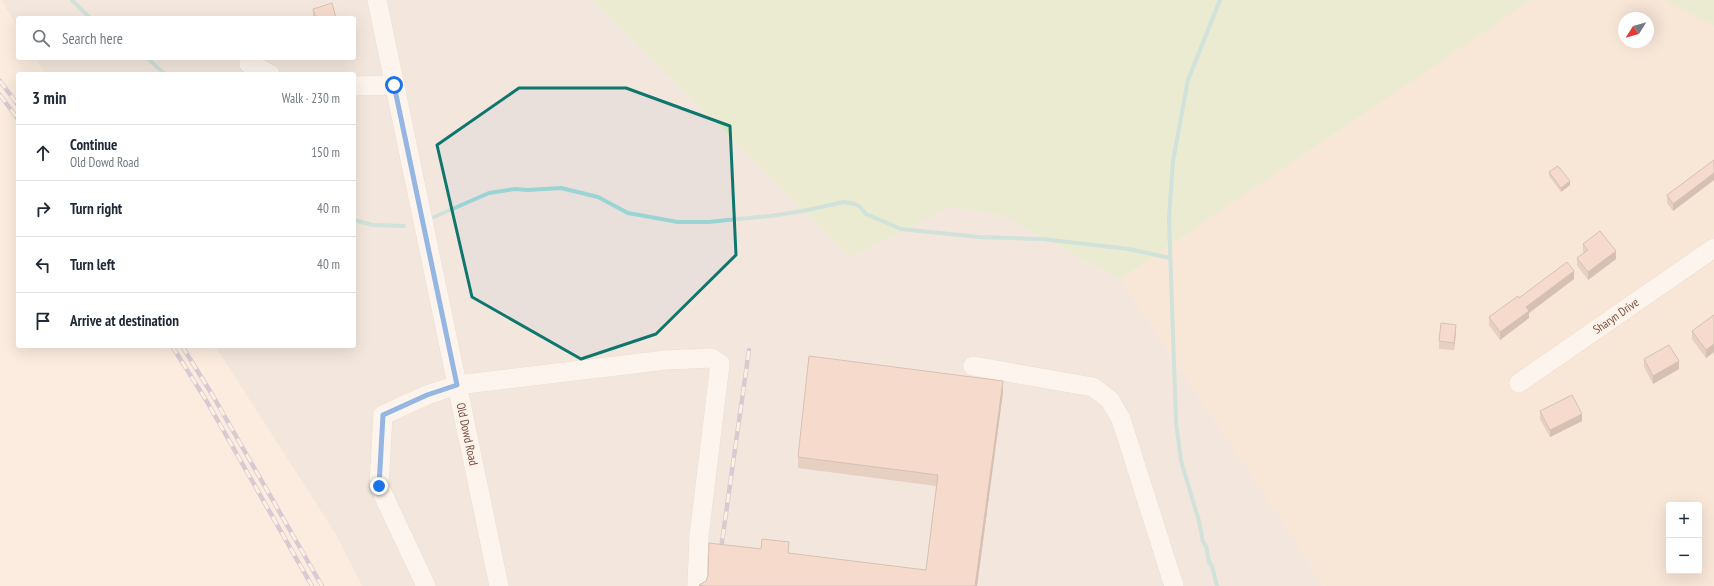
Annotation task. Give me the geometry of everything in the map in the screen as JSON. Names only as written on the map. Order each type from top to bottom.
[{"type":"street","name":"Old Dowd Road","points":[[377,0],[499,586]]},
{"type":"street","points":[[249,64],[266,72]]},
{"type":"street","points":[[356,86],[394,85]]},
{"type":"street","name":"Sharyn Drive","points":[[1519,383],[1714,248]]},
{"type":"street","points":[[426,586],[379,486],[383,415],[427,395],[457,385],[666,360],[711,358],[720,364],[700,536],[697,586]]},
{"type":"street","points":[[973,366],[1093,387],[1110,400],[1121,419],[1174,586]]},
{"type":"highlighted area","points":[[519,88],[626,88],[730,126],[736,255],[656,334],[581,359],[472,297],[437,145]]},
{"type":"shaded area","points":[[1,0],[592,0],[851,257],[950,207],[1003,216],[1120,279],[1292,536],[1323,586],[362,586],[335,533],[216,348],[356,348],[356,72],[44,72],[37,60],[356,60],[356,16],[16,16],[16,25]]},
{"type":"shaded area","points":[[1531,0],[1664,0],[1714,26],[1714,586],[1323,586],[1292,536],[1120,279]]},
{"type":"green space","points":[[592,0],[1531,0],[1120,279],[1003,216],[950,207],[851,257]]},
{"type":"green space","points":[[1664,0],[1714,0],[1714,26]]},
{"type":"building","points":[[332,3],[335,16],[315,16],[313,9]]},
{"type":"building","points":[[1714,160],[1714,173],[1673,204],[1667,195]]},
{"type":"building","points":[[1558,166],[1570,181],[1561,188],[1549,172]]},
{"type":"building","points":[[1600,231],[1616,251],[1588,272],[1577,258],[1588,250],[1583,244]]},
{"type":"building","points":[[1567,262],[1574,271],[1526,307],[1529,311],[1500,332],[1489,317],[1518,296],[1519,298]]},
{"type":"building","points":[[1714,315],[1714,344],[1706,350],[1692,331]]},
{"type":"building","points":[[1441,323],[1456,325],[1454,343],[1439,341]]},
{"type":"building","points":[[1669,345],[1679,361],[1653,376],[1644,359]]},
{"type":"building","points":[[809,356],[1003,381],[975,586],[699,585],[706,581],[708,576],[709,543],[761,549],[762,539],[789,542],[788,553],[926,570],[938,475],[798,457]]},
{"type":"building","points":[[1572,395],[1582,414],[1550,430],[1540,411]]},
{"type":"waterway","points":[[72,0],[88,16]]},
{"type":"waterway","points":[[1217,586],[1212,566],[1209,562],[1206,546],[1203,542],[1199,521],[1181,461],[1176,422],[1169,218],[1173,161],[1188,80],[1220,0]]},
{"type":"waterway","points":[[149,60],[163,72]]},
{"type":"waterway","points":[[434,217],[489,193],[515,189],[528,190],[561,188],[598,197],[628,213],[678,222],[708,222],[770,216],[803,211],[844,202],[855,204],[866,214],[901,229],[979,237],[1042,239],[1129,249],[1170,258]]},
{"type":"waterway","points":[[356,221],[373,225],[404,226]]},
{"type":"railway","points":[[0,81],[16,102]]},
{"type":"railway","points":[[0,95],[16,116]]},
{"type":"railway","points":[[173,348],[206,400],[312,586]]},
{"type":"railway","points":[[183,348],[213,396],[322,586]]},
{"type":"railway","points":[[720,556],[749,350]]},
{"type":"route","points":[[379,486],[383,415],[427,395],[457,385],[394,85]]}]
